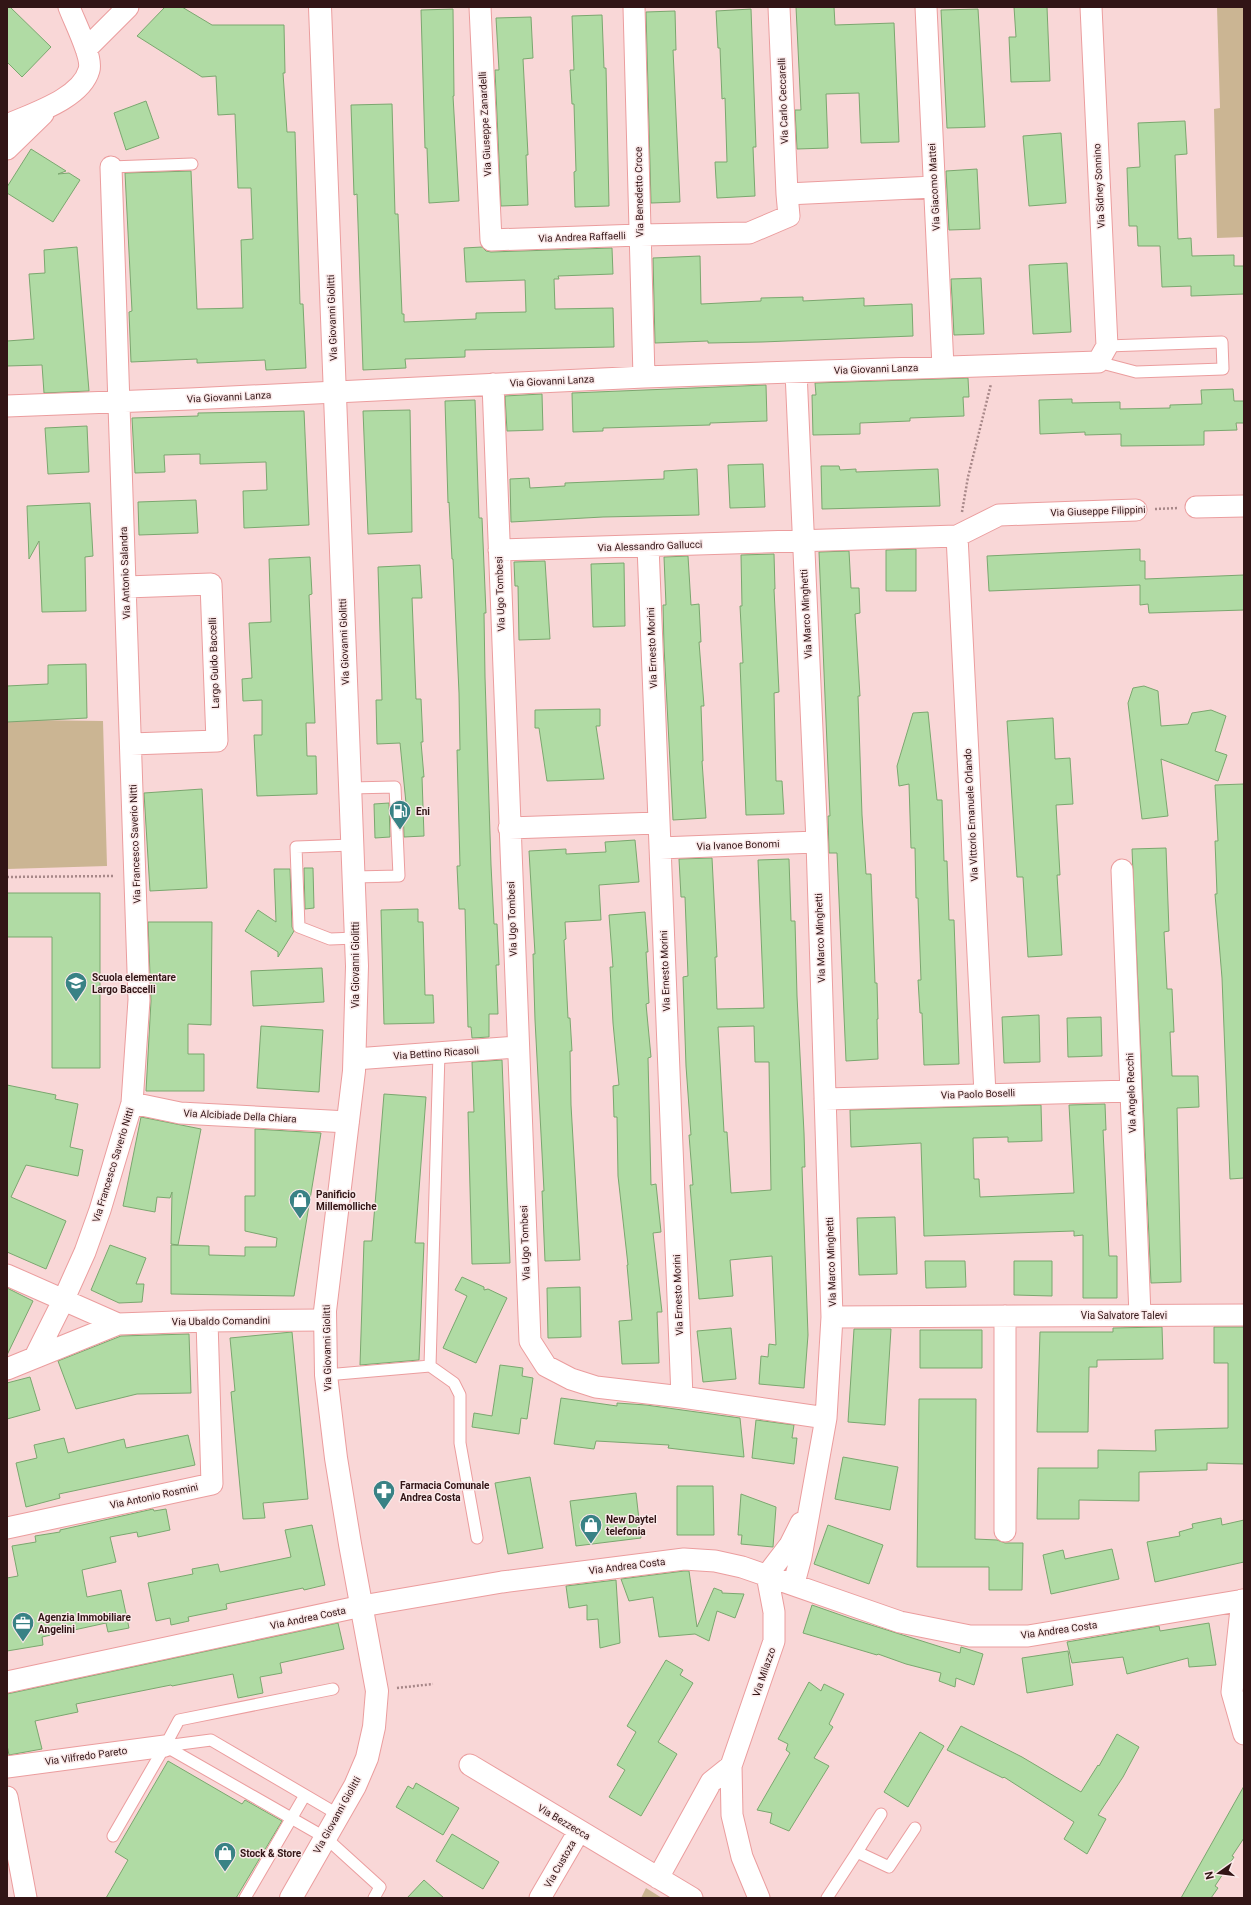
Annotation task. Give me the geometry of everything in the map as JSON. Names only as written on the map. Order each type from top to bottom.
[{"type":"street","points":[[7,125],[52,105],[70,95],[83,81],[90,70],[86,49],[68,7]]},
{"type":"street","points":[[86,49],[128,7]]},
{"type":"street","name":"Via Giovanni Giolitti","points":[[291,1898],[355,1786],[367,1758],[374,1727],[377,1691],[336,1458],[326,1375],[325,1320],[355,1059],[356,938],[320,7]]},
{"type":"street","name":"Via Giuseppe Zanardelli","points":[[480,7],[491,240]]},
{"type":"street","name":"Via Benedetto Croce","points":[[634,7],[644,377]]},
{"type":"street","name":"Via Carlo Ceccarelli","points":[[779,7],[789,216]]},
{"type":"street","name":"Via Giacomo Mattei","points":[[926,7],[943,367]]},
{"type":"street","name":"Via Sidney Sonnino","points":[[1091,7],[1102,354]]},
{"type":"street","points":[[7,149],[52,105]]},
{"type":"street","name":"Via Antonio Salandra","points":[[111,167],[131,744]]},
{"type":"street","points":[[787,194],[934,187]]},
{"type":"street","name":"Via Andrea Raffaelli","points":[[491,240],[640,234],[749,233],[789,216]]},
{"type":"street","name":"Via Giovanni Lanza","points":[[7,406],[644,377],[943,367],[1102,354]]},
{"type":"street","name":"Via Marco Minghetti","points":[[794,1583],[811,1503],[826,1418],[832,1317],[817,842],[802,541],[796,372]]},
{"type":"street","name":"Via Ugo Tombesi","points":[[493,384],[517,1047],[530,1341],[546,1366],[571,1379],[596,1387],[682,1397],[826,1418]]},
{"type":"street","points":[[1196,507],[1244,506]]},
{"type":"street","name":"Via Giuseppe Filippini","points":[[957,536],[999,515],[1136,510]]},
{"type":"street","name":"Via Alessandro Gallucci","points":[[499,550],[957,536]]},
{"type":"street","name":"Via Vittorio Emanuele Orlando","points":[[957,536],[985,1094]]},
{"type":"street","name":"Via Ernesto Morini","points":[[648,546],[682,1397]]},
{"type":"street","name":"Largo Guido Baccelli","points":[[126,587],[211,584],[214,671],[216,741],[131,744]]},
{"type":"street","name":"Via Francesco Saverio Nitti","points":[[35,1357],[63,1301],[85,1252],[100,1210],[132,1103],[139,1000],[131,744]]},
{"type":"street","points":[[509,828],[658,823]]},
{"type":"street","name":"Via Ivanoe Bonomi","points":[[660,848],[817,842]]},
{"type":"street","name":"Via Angelo Recchi","points":[[1122,870],[1140,1315]]},
{"type":"street","name":"Via Bettino Ricasoli","points":[[355,1059],[517,1047]]},
{"type":"street","name":"Via Paolo Boselli","points":[[826,1099],[1131,1091]]},
{"type":"street","name":"Via Alcibiade Della Chiara","points":[[132,1103],[180,1113],[348,1122]]},
{"type":"street","name":"Via Ubaldo Comandini","points":[[7,1275],[118,1324]]},
{"type":"street","name":"Via Salvatore Talevi","points":[[832,1317],[1244,1315]]},
{"type":"street","points":[[1005,1316],[1005,1531]]},
{"type":"street","name":"Via Ubaldo Comandini","points":[[7,1369],[118,1324],[206,1321],[325,1320]]},
{"type":"street","name":"Via Antonio Rosmini","points":[[7,1528],[212,1484],[206,1321]]},
{"type":"street","name":"Via Marco Minghetti","points":[[768,1575],[790,1545],[811,1503]]},
{"type":"street","name":"Via Andrea Costa","points":[[7,1682],[362,1606],[510,1581],[684,1560],[715,1561],[742,1567],[794,1583],[900,1622],[970,1636],[1028,1636],[1243,1600]]},
{"type":"street","name":"Via Milazzo","points":[[759,1898],[742,1857],[732,1815],[731,1766],[774,1641],[774,1612],[768,1575]]},
{"type":"street","points":[[1243,1600],[1238,1694],[1244,1734]]},
{"type":"street","name":"Via Vilfredo Pareto","points":[[7,1767],[165,1746]]},
{"type":"street","name":"Via Bezzecca","points":[[470,1765],[658,1878]]},
{"type":"street","points":[[692,1898],[658,1878],[711,1782],[731,1766]]},
{"type":"street","points":[[7,1797],[26,1898]]},
{"type":"street","name":"Via Custoza","points":[[540,1898],[579,1831]]},
{"type":"lane","points":[[111,167],[192,164]]},
{"type":"lane","points":[[1222,342],[1223,369],[1136,372],[1102,354],[1222,342]]},
{"type":"lane","points":[[350,788],[395,787],[397,831],[399,876],[354,877]]},
{"type":"lane","points":[[352,845],[296,847],[299,927],[330,939],[356,938]]},
{"type":"lane","points":[[430,1366],[439,1053]]},
{"type":"lane","points":[[326,1375],[430,1366],[454,1383],[460,1395],[460,1443],[477,1538]]},
{"type":"lane","points":[[113,1836],[179,1720],[333,1689]]},
{"type":"lane","points":[[165,1746],[211,1740],[339,1815]]},
{"type":"lane","points":[[165,1746],[326,1838],[380,1887],[374,1898]]},
{"type":"lane","points":[[245,1898],[305,1795]]},
{"type":"lane","points":[[827,1898],[881,1814]]},
{"type":"lane","points":[[857,1852],[889,1867],[915,1828]]},
{"type":"path","points":[[957,536],[968,477],[992,382]]},
{"type":"path","name":"Via Giuseppe Filippini","points":[[1136,510],[1196,507]]},
{"type":"path","points":[[7,877],[136,876]]},
{"type":"path","points":[[377,1691],[433,1684]]},
{"type":"shaded area","points":[[1217,7],[1244,7],[1244,237],[1217,238],[1214,109],[1220,108]]},
{"type":"shaded area","points":[[33,720],[103,721],[107,866],[7,869],[7,722]]},
{"type":"shaded area","points":[[646,1888],[662,1898],[641,1898]]},
{"type":"building","points":[[7,7],[10,7],[51,47],[22,77],[7,62]]},
{"type":"building","points":[[165,7],[182,7],[212,25],[284,25],[285,73],[283,73],[287,132],[295,132],[300,304],[303,304],[306,368],[266,370],[265,360],[197,363],[197,359],[131,362],[129,312],[132,311],[125,173],[191,171],[197,309],[243,308],[241,240],[253,239],[251,188],[238,188],[235,114],[218,115],[216,76],[202,77],[137,36]]},
{"type":"building","points":[[796,7],[834,7],[835,25],[894,23],[899,142],[861,143],[859,93],[826,94],[828,148],[797,149],[795,110],[801,110]]},
{"type":"building","points":[[1014,7],[1047,7],[1050,81],[1011,82],[1009,37],[1016,37]]},
{"type":"building","points":[[453,9],[453,96],[459,201],[429,203],[427,148],[425,148],[421,10]]},
{"type":"building","points":[[751,9],[756,147],[753,147],[755,196],[717,198],[715,162],[727,162],[725,98],[722,99],[720,48],[718,48],[716,11]]},
{"type":"building","points":[[978,9],[985,127],[947,128],[941,10]]},
{"type":"building","points":[[675,11],[676,50],[673,50],[680,202],[651,203],[646,12]]},
{"type":"building","points":[[602,15],[604,68],[606,68],[609,206],[575,207],[574,172],[576,171],[574,104],[572,104],[570,70],[574,70],[572,16]]},
{"type":"building","points":[[531,17],[533,58],[523,59],[528,155],[526,155],[528,205],[501,206],[495,70],[499,70],[496,18]]},
{"type":"building","points":[[146,101],[159,138],[126,150],[114,113]]},
{"type":"building","points":[[392,104],[395,214],[398,214],[402,314],[404,314],[404,322],[476,319],[476,313],[526,312],[525,280],[466,282],[464,248],[482,247],[486,251],[491,252],[612,248],[613,274],[558,276],[559,279],[554,279],[555,309],[613,308],[614,347],[465,350],[465,357],[405,359],[406,368],[363,370],[357,194],[354,195],[351,105]]},
{"type":"building","points":[[1185,121],[1187,154],[1175,155],[1178,239],[1191,238],[1192,256],[1234,255],[1234,266],[1244,266],[1244,294],[1191,296],[1191,286],[1162,287],[1160,246],[1138,246],[1137,226],[1129,226],[1127,168],[1140,167],[1138,123]]},
{"type":"building","points":[[1061,133],[1066,203],[1029,206],[1023,136]]},
{"type":"building","points":[[31,149],[66,171],[58,174],[69,173],[80,180],[53,222],[7,193],[7,187]]},
{"type":"building","points":[[977,169],[980,229],[949,230],[946,171]]},
{"type":"building","points":[[77,247],[89,391],[44,393],[42,365],[7,366],[7,341],[34,339],[29,274],[45,273],[44,250]]},
{"type":"building","points":[[700,256],[701,304],[761,301],[761,298],[803,297],[803,301],[864,298],[864,306],[912,304],[913,336],[762,342],[708,343],[708,341],[655,343],[653,258]]},
{"type":"building","points":[[1067,263],[1071,332],[1033,334],[1029,265]]},
{"type":"building","points":[[981,278],[984,334],[954,335],[951,279]]},
{"type":"building","points":[[968,378],[969,397],[963,397],[964,416],[910,418],[910,421],[860,423],[860,434],[813,435],[812,395],[816,395],[815,383]]},
{"type":"building","points":[[766,385],[767,421],[710,423],[710,425],[603,428],[603,431],[573,432],[572,393]]},
{"type":"building","points":[[1233,389],[1234,401],[1244,401],[1244,423],[1236,423],[1237,430],[1204,431],[1204,445],[1121,446],[1121,434],[1085,435],[1085,432],[1040,434],[1039,400],[1072,399],[1072,403],[1120,402],[1120,409],[1170,408],[1170,405],[1202,404],[1201,390]]},
{"type":"building","points":[[542,394],[543,430],[507,431],[505,396]]},
{"type":"building","points":[[475,400],[479,518],[482,518],[486,613],[484,613],[485,677],[491,865],[494,924],[497,924],[499,965],[496,965],[498,1014],[489,1014],[489,1037],[472,1038],[471,1027],[468,1027],[465,909],[459,909],[457,866],[460,866],[457,750],[460,750],[459,693],[453,559],[449,502],[448,503],[445,401]]},
{"type":"building","points":[[410,410],[412,532],[368,534],[363,411]]},
{"type":"building","points":[[304,411],[309,525],[244,528],[243,491],[267,490],[266,462],[200,464],[200,454],[164,455],[165,472],[135,473],[132,418],[198,416],[198,413]]},
{"type":"building","points":[[87,426],[89,472],[48,474],[45,428]]},
{"type":"building","points":[[763,464],[765,507],[730,508],[728,465]]},
{"type":"building","points":[[821,466],[839,466],[840,470],[856,469],[856,472],[938,469],[940,506],[822,509]]},
{"type":"building","points":[[697,469],[699,515],[603,517],[511,522],[510,479],[529,478],[530,488],[565,486],[565,483],[664,479],[664,471]]},
{"type":"building","points":[[196,500],[198,533],[139,535],[138,502]]},
{"type":"building","points":[[90,503],[93,556],[85,557],[86,611],[42,612],[39,541],[29,559],[27,506]]},
{"type":"building","points":[[916,549],[916,591],[886,591],[886,550]]},
{"type":"building","points":[[1140,549],[1140,561],[1145,561],[1145,579],[1244,575],[1244,610],[1149,613],[1148,604],[1140,605],[1140,585],[989,591],[987,556]]},
{"type":"building","points":[[849,551],[851,588],[859,588],[860,613],[855,614],[860,696],[858,696],[862,815],[866,874],[871,874],[875,983],[877,983],[878,1059],[846,1061],[837,853],[829,853],[828,816],[830,816],[819,552]]},
{"type":"building","points":[[774,554],[774,589],[779,692],[774,693],[776,781],[782,781],[784,814],[746,815],[740,663],[743,663],[740,606],[742,606],[741,555]]},
{"type":"building","points":[[688,556],[691,605],[699,604],[701,642],[699,642],[704,706],[701,706],[702,761],[706,818],[673,820],[664,646],[663,605],[666,605],[664,557]]},
{"type":"building","points":[[310,557],[312,594],[309,595],[315,723],[306,723],[307,756],[316,756],[317,794],[257,796],[254,735],[262,735],[262,700],[243,701],[242,679],[252,678],[249,623],[271,622],[269,559]]},
{"type":"building","points":[[545,561],[550,639],[519,640],[518,586],[515,586],[514,562]]},
{"type":"building","points":[[624,563],[625,626],[593,627],[591,564]]},
{"type":"building","points":[[420,565],[422,598],[412,598],[416,699],[421,699],[423,742],[421,742],[424,777],[422,777],[424,836],[404,837],[403,803],[406,803],[400,743],[377,744],[376,700],[382,700],[378,567]]},
{"type":"building","points":[[86,664],[87,718],[7,722],[7,686],[48,684],[48,665]]},
{"type":"building","points":[[1144,686],[1158,691],[1161,726],[1188,724],[1192,713],[1211,710],[1226,716],[1215,751],[1227,755],[1218,781],[1161,759],[1168,816],[1142,819],[1128,703],[1133,688]]},
{"type":"building","points":[[600,709],[600,726],[596,726],[604,779],[547,781],[539,728],[535,728],[535,710]]},
{"type":"building","points":[[928,712],[937,800],[942,800],[944,861],[947,861],[949,920],[954,920],[959,1064],[924,1065],[922,1013],[920,1013],[918,980],[921,980],[918,898],[916,898],[915,848],[911,848],[909,784],[899,786],[897,766],[913,713]]},
{"type":"building","points":[[1053,718],[1055,759],[1070,758],[1073,804],[1056,805],[1060,875],[1057,875],[1062,955],[1028,957],[1023,877],[1017,877],[1007,721]]},
{"type":"building","points":[[1244,784],[1244,1178],[1230,1179],[1222,978],[1215,894],[1217,894],[1215,841],[1218,841],[1215,785]]},
{"type":"building","points":[[202,789],[207,888],[150,891],[144,793]]},
{"type":"building","points":[[389,803],[390,837],[375,838],[374,804]]},
{"type":"building","points":[[635,840],[639,882],[599,885],[601,920],[565,922],[566,939],[564,940],[568,1018],[570,1018],[572,1051],[570,1051],[571,1105],[580,1260],[545,1261],[542,1191],[544,1191],[535,1020],[533,954],[535,954],[529,851],[566,849],[566,854],[606,852],[605,842]]},
{"type":"building","points":[[1166,848],[1169,931],[1164,932],[1167,989],[1172,989],[1174,1032],[1170,1032],[1172,1076],[1198,1076],[1199,1107],[1177,1108],[1181,1282],[1151,1283],[1132,849]]},
{"type":"building","points":[[712,858],[717,957],[715,957],[717,1009],[764,1008],[758,860],[789,859],[791,921],[795,921],[805,1167],[802,1167],[808,1335],[804,1388],[759,1384],[761,1356],[768,1357],[769,1344],[776,1345],[772,1256],[730,1260],[733,1296],[699,1299],[690,1185],[693,1185],[689,1135],[691,1135],[686,1066],[683,977],[688,976],[685,897],[681,897],[679,859]],"holes":[[[754,1026],[755,1062],[769,1062],[771,1190],[731,1193],[727,1132],[724,1132],[718,1027]]]},
{"type":"building","points":[[304,868],[313,868],[314,908],[305,909]]},
{"type":"building","points":[[274,869],[290,869],[292,927],[294,931],[278,957],[278,952],[245,931],[258,910],[276,922]]},
{"type":"building","name":"Scuola elementare Largo Baccelli","points":[[7,893],[100,893],[100,1068],[52,1068],[52,937],[7,937]]},
{"type":"building","points":[[418,909],[418,922],[423,922],[425,995],[433,995],[434,1023],[384,1024],[381,910]]},
{"type":"building","points":[[645,912],[648,952],[646,952],[649,1003],[646,1004],[651,1057],[648,1058],[651,1185],[656,1184],[661,1232],[653,1233],[662,1312],[657,1312],[659,1363],[622,1364],[619,1321],[632,1320],[628,1265],[618,1176],[617,1117],[614,1117],[613,1086],[619,1085],[613,1023],[610,967],[613,967],[609,915]]},
{"type":"building","points":[[148,922],[212,922],[211,1025],[188,1024],[188,1054],[204,1054],[204,1091],[146,1091],[151,1001]]},
{"type":"building","points":[[322,968],[324,1002],[253,1006],[251,971]]},
{"type":"building","points":[[1039,1015],[1040,1062],[1004,1063],[1002,1017]]},
{"type":"building","points":[[1101,1017],[1102,1056],[1068,1057],[1067,1018]]},
{"type":"building","points":[[261,1026],[323,1030],[319,1092],[257,1088]]},
{"type":"building","points":[[502,1060],[510,1263],[472,1264],[468,1112],[474,1112],[472,1062]]},
{"type":"building","points":[[7,1085],[56,1095],[55,1099],[78,1104],[70,1147],[83,1150],[78,1176],[26,1165],[11,1197],[66,1221],[46,1269],[7,1252]]},
{"type":"building","points":[[384,1094],[426,1097],[415,1243],[424,1243],[419,1360],[360,1365],[364,1241],[372,1241]]},
{"type":"building","points":[[1105,1104],[1106,1130],[1103,1130],[1109,1256],[1117,1256],[1117,1298],[1083,1298],[1083,1235],[1074,1236],[1074,1231],[924,1236],[921,1143],[851,1147],[850,1110],[1041,1105],[1042,1141],[1008,1142],[1008,1137],[973,1138],[974,1179],[979,1179],[980,1197],[1074,1193],[1069,1105]]},
{"type":"building","points":[[141,1117],[201,1129],[178,1245],[171,1244],[172,1192],[170,1198],[157,1197],[155,1212],[123,1206]]},
{"type":"building","points":[[255,1129],[321,1133],[294,1296],[171,1294],[171,1245],[209,1246],[209,1255],[245,1256],[245,1247],[276,1247],[277,1238],[245,1231],[245,1196],[255,1196]]},
{"type":"building","points":[[895,1217],[897,1274],[859,1275],[857,1218]]},
{"type":"building","points":[[110,1245],[146,1258],[136,1284],[144,1284],[142,1302],[119,1303],[91,1290]]},
{"type":"building","points":[[925,1261],[965,1261],[966,1287],[926,1288]]},
{"type":"building","points":[[1014,1261],[1052,1261],[1052,1296],[1014,1295]]},
{"type":"building","points":[[462,1277],[484,1287],[484,1290],[488,1289],[507,1298],[476,1363],[443,1348],[467,1296],[455,1290]]},
{"type":"building","points":[[580,1287],[581,1337],[548,1338],[547,1288]]},
{"type":"building","points":[[7,1288],[33,1301],[7,1355]]},
{"type":"building","points":[[1162,1327],[1163,1359],[1097,1360],[1097,1367],[1089,1367],[1088,1432],[1037,1432],[1040,1332],[1113,1332],[1113,1328]]},
{"type":"building","points":[[1214,1327],[1244,1327],[1244,1464],[1207,1463],[1207,1470],[1139,1472],[1139,1501],[1079,1500],[1079,1519],[1037,1519],[1038,1468],[1098,1468],[1098,1450],[1156,1451],[1155,1430],[1228,1428],[1228,1363],[1214,1363]]},
{"type":"building","points":[[731,1328],[736,1379],[703,1382],[697,1331]]},
{"type":"building","points":[[854,1329],[891,1329],[885,1425],[848,1422]]},
{"type":"building","points":[[920,1330],[982,1330],[982,1368],[920,1368]]},
{"type":"building","points":[[292,1332],[308,1499],[263,1503],[265,1518],[243,1519],[231,1392],[235,1391],[230,1338]]},
{"type":"building","points":[[189,1334],[191,1393],[137,1394],[76,1409],[58,1361],[121,1336]]},
{"type":"building","points":[[500,1365],[523,1368],[522,1376],[533,1378],[527,1419],[521,1418],[519,1434],[472,1427],[474,1413],[492,1416]]},
{"type":"building","points":[[30,1377],[40,1410],[7,1419],[7,1383]]},
{"type":"building","points":[[561,1398],[617,1406],[617,1403],[646,1405],[740,1418],[744,1457],[668,1448],[669,1445],[596,1441],[594,1449],[554,1444]]},
{"type":"building","points":[[919,1399],[976,1399],[975,1539],[997,1540],[1005,1543],[1023,1543],[1022,1590],[989,1590],[989,1567],[917,1567]]},
{"type":"building","points":[[756,1420],[794,1425],[792,1438],[797,1438],[794,1464],[752,1458]]},
{"type":"building","points":[[188,1435],[195,1465],[59,1494],[60,1498],[26,1507],[16,1463],[37,1458],[34,1445],[64,1438],[68,1453],[124,1439],[126,1448]]},
{"type":"building","points":[[843,1457],[898,1467],[890,1510],[835,1499]]},
{"type":"building","points":[[530,1477],[543,1548],[508,1554],[495,1483]]},
{"type":"building","points":[[677,1486],[713,1486],[714,1535],[677,1535]]},
{"type":"building","points":[[636,1493],[641,1538],[576,1546],[570,1501]]},
{"type":"building","points":[[741,1494],[776,1507],[773,1547],[741,1544],[742,1535],[738,1535]]},
{"type":"building","points":[[153,1509],[154,1511],[166,1509],[170,1530],[138,1537],[137,1532],[110,1537],[116,1562],[82,1570],[87,1597],[121,1590],[129,1628],[108,1632],[106,1623],[42,1637],[43,1645],[7,1651],[7,1578],[18,1576],[12,1546],[36,1542],[35,1536],[60,1532],[60,1530]]},
{"type":"building","points":[[1221,1518],[1222,1525],[1244,1520],[1244,1562],[1155,1582],[1147,1542],[1180,1536],[1179,1532],[1193,1528],[1192,1524]]},
{"type":"building","points":[[312,1525],[325,1585],[304,1590],[303,1588],[226,1604],[227,1609],[188,1617],[189,1621],[171,1625],[170,1618],[156,1621],[148,1583],[193,1574],[192,1569],[218,1564],[220,1572],[291,1557],[285,1530]]},
{"type":"building","points":[[828,1525],[883,1545],[869,1584],[814,1564]]},
{"type":"building","points":[[1112,1549],[1119,1579],[1051,1594],[1043,1555],[1063,1550],[1065,1559]]},
{"type":"building","points":[[689,1571],[697,1627],[714,1588],[722,1591],[722,1593],[744,1594],[735,1618],[717,1611],[709,1641],[695,1634],[659,1637],[653,1597],[629,1601],[621,1579]]},
{"type":"building","points":[[616,1580],[620,1643],[600,1648],[598,1619],[587,1620],[587,1605],[569,1608],[566,1586]]},
{"type":"building","points":[[812,1605],[960,1653],[961,1647],[983,1654],[974,1685],[956,1678],[955,1687],[939,1681],[941,1673],[803,1633]]},
{"type":"building","points":[[338,1623],[344,1649],[280,1663],[282,1673],[260,1677],[263,1693],[238,1698],[233,1674],[76,1704],[78,1712],[35,1721],[42,1749],[9,1755],[7,1745],[7,1694]]},
{"type":"building","points":[[1209,1623],[1216,1665],[1189,1667],[1188,1658],[1127,1674],[1123,1657],[1072,1663],[1067,1642],[1159,1626],[1160,1631]]},
{"type":"building","points":[[1068,1651],[1073,1685],[1027,1693],[1022,1658]]},
{"type":"building","points":[[666,1660],[683,1670],[680,1675],[693,1683],[658,1742],[677,1754],[641,1816],[609,1797],[625,1770],[617,1765],[636,1732],[627,1726]]},
{"type":"building","points":[[809,1682],[821,1691],[824,1684],[844,1694],[829,1724],[833,1727],[814,1758],[829,1766],[789,1831],[770,1823],[772,1813],[757,1810],[790,1753],[786,1750],[788,1744],[778,1739]]},
{"type":"building","points":[[961,1726],[1022,1757],[1081,1792],[1098,1765],[1099,1766],[1117,1734],[1139,1747],[1123,1777],[1098,1815],[1106,1819],[1087,1854],[1064,1839],[1074,1822],[1004,1777],[1003,1778],[947,1750]]},
{"type":"building","points":[[920,1732],[944,1746],[908,1807],[884,1792]]},
{"type":"building","points":[[168,1761],[242,1804],[245,1800],[282,1821],[236,1898],[106,1898],[128,1860],[115,1852]]},
{"type":"building","points":[[416,1783],[459,1808],[443,1835],[396,1807],[408,1786],[413,1789]]},
{"type":"building","points":[[1244,1786],[1244,1838],[1232,1856],[1234,1857],[1215,1886],[1218,1888],[1211,1898],[1181,1898]]},
{"type":"building","points":[[452,1834],[499,1862],[483,1889],[436,1861]]},
{"type":"building","points":[[424,1880],[444,1898],[407,1898]]},
{"type":"place","name":"Eni","points":[[400,830]]},
{"type":"place","name":"Scuola elementare Largo Baccelli","points":[[76,1002]]},
{"type":"place","name":"Panificio Millemolliche","points":[[300,1220]]},
{"type":"place","name":"Farmacia Comunale Andrea Costa","points":[[384,1510]]},
{"type":"place","name":"New Daytel telefonia","points":[[591,1544]]},
{"type":"place","name":"Agenzia Immobiliare Angelini","points":[[23,1642]]},
{"type":"place","name":"Stock & Store","points":[[225,1872]]}]
